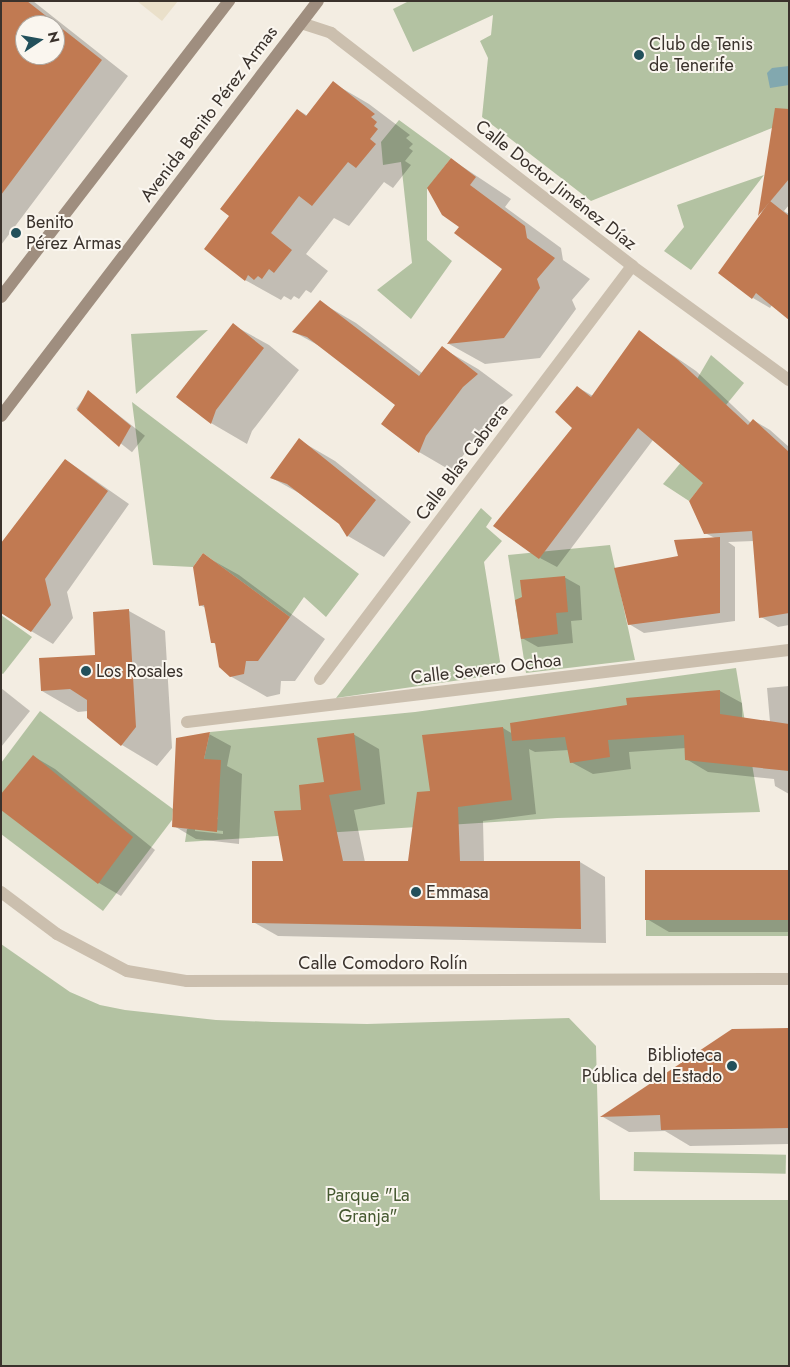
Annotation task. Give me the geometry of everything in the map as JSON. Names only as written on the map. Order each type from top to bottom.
[{"type":"street","points":[[1,297],[229,1]]},
{"type":"street","name":"Avenida Benito Pérez Armas","points":[[1,416],[318,1]]},
{"type":"street","name":"Calle Doctor Jiménez Díaz","points":[[301,23],[331,33],[632,266],[789,380]]},
{"type":"street","name":"Calle Blas Cabrera","points":[[320,679],[632,266]]},
{"type":"street","name":"Calle Severo Ochoa","points":[[187,722],[789,650]]},
{"type":"street","name":"Calle Comodoro Rolín","points":[[1,892],[57,934],[127,971],[187,981],[789,979]]},
{"type":"green space","name":"Club de Tenis de Tenerife","points":[[409,1],[789,1],[789,108],[772,128],[591,201],[482,117],[488,58],[480,41],[491,35],[493,15],[413,52],[393,9]]},
{"type":"green space","points":[[399,120],[451,158],[427,189],[427,240],[452,261],[411,319],[377,290],[412,263],[401,162],[383,165],[381,142]]},
{"type":"green space","points":[[764,175],[691,270],[664,251],[684,227],[677,205]]},
{"type":"green space","points":[[208,330],[136,394],[131,334]]},
{"type":"green space","points":[[711,355],[744,383],[726,405],[697,379]]},
{"type":"green space","points":[[132,402],[359,574],[326,617],[304,597],[290,617],[203,553],[193,567],[153,565]]},
{"type":"green space","points":[[688,454],[710,475],[689,501],[663,484]]},
{"type":"green space","points":[[481,508],[492,518],[486,527],[502,541],[484,562],[502,674],[336,698]]},
{"type":"green space","points":[[610,545],[635,660],[526,673],[508,555]]},
{"type":"green space","points":[[1,615],[32,637],[3,674],[1,673]]},
{"type":"green space","points":[[736,668],[760,812],[557,818],[185,842],[187,829],[218,819],[204,759],[210,732],[415,712]]},
{"type":"green space","points":[[40,711],[173,809],[172,820],[103,911],[1,834],[1,763]]},
{"type":"green space","points":[[646,919],[789,919],[789,936],[646,936]]},
{"type":"green space","name":"Parque \"La Granja\"","points":[[1,944],[70,992],[100,1005],[125,1010],[216,1020],[367,1024],[569,1018],[596,1046],[600,1200],[789,1200],[789,1366],[1,1366]]},
{"type":"green space","points":[[634,1152],[786,1155],[786,1174],[634,1171]]},
{"type":"shaded area","points":[[137,1],[178,1],[162,21]]},
{"type":"water","points":[[789,66],[789,85],[770,88],[767,73],[772,68]]},
{"type":"building","points":[[1,1],[27,1],[45,15],[15,15],[15,65],[65,65],[65,31],[102,60],[1,195]]},
{"type":"building","points":[[333,81],[375,114],[371,117],[377,122],[374,126],[378,129],[370,139],[376,144],[356,168],[348,162],[312,206],[299,196],[271,233],[292,250],[274,273],[269,269],[262,279],[258,276],[254,280],[248,275],[245,281],[204,249],[229,216],[220,209],[297,109],[306,116]]},
{"type":"building","points":[[775,108],[789,109],[789,179],[758,216]]},
{"type":"building","points":[[451,158],[476,177],[470,185],[525,226],[527,238],[555,258],[537,279],[540,288],[504,338],[447,344],[502,269],[454,233],[459,227],[442,215],[427,188]]},
{"type":"building","points":[[770,201],[789,216],[789,320],[756,293],[752,299],[718,273]]},
{"type":"building","points":[[320,300],[419,376],[442,346],[478,374],[463,387],[426,436],[419,453],[381,424],[395,405],[307,337],[292,332]]},
{"type":"building","points":[[233,323],[264,348],[216,410],[211,424],[176,397]]},
{"type":"building","points":[[639,330],[678,360],[748,425],[753,419],[789,452],[789,613],[759,618],[752,531],[704,534],[689,501],[703,483],[638,428],[539,559],[493,526],[572,428],[555,412],[577,386],[591,397]]},
{"type":"building","points":[[88,390],[131,426],[119,447],[77,410]]},
{"type":"building","points":[[299,438],[376,500],[347,537],[339,524],[287,484],[270,478]]},
{"type":"building","points":[[65,459],[108,491],[45,579],[51,605],[31,632],[1,613],[1,543]]},
{"type":"building","points":[[720,537],[720,613],[628,625],[614,568],[678,556],[674,540]]},
{"type":"building","points":[[203,553],[290,617],[258,661],[246,661],[244,674],[230,677],[219,667],[215,643],[211,643],[204,605],[199,606],[193,567]]},
{"type":"building","points":[[565,576],[568,612],[556,613],[558,634],[521,639],[515,600],[522,597],[520,580]]},
{"type":"building","name":"Los Rosales","points":[[129,609],[136,727],[121,746],[87,718],[87,700],[70,689],[41,691],[39,658],[95,655],[93,612]]},
{"type":"building","points":[[720,690],[720,714],[789,724],[789,771],[685,760],[684,735],[608,740],[610,757],[570,763],[565,737],[512,741],[510,723],[627,705],[626,698]]},
{"type":"building","points":[[503,727],[512,800],[458,807],[460,861],[580,861],[581,929],[252,923],[252,861],[283,861],[274,811],[301,810],[299,785],[324,782],[317,738],[354,733],[361,790],[329,795],[343,861],[408,861],[417,792],[430,791],[422,735]]},
{"type":"building","points":[[210,732],[204,759],[221,760],[217,832],[172,827],[176,738]]},
{"type":"building","points":[[33,755],[133,837],[98,884],[1,810],[1,794]]},
{"type":"building","points":[[645,870],[789,870],[789,920],[645,920]]},
{"type":"building","name":"Biblioteca Pública del Estado","points":[[789,1028],[789,1128],[661,1130],[660,1115],[600,1117],[732,1029]]},
{"type":"place","name":"Club de Tenis de Tenerife","points":[[639,55]]},
{"type":"place","name":"Benito Pérez Armas","points":[[16,233]]},
{"type":"place","name":"Los Rosales","points":[[86,671]]},
{"type":"place","name":"Emmasa","points":[[416,892]]},
{"type":"place","name":"Biblioteca Pública del Estado","points":[[732,1066]]}]
